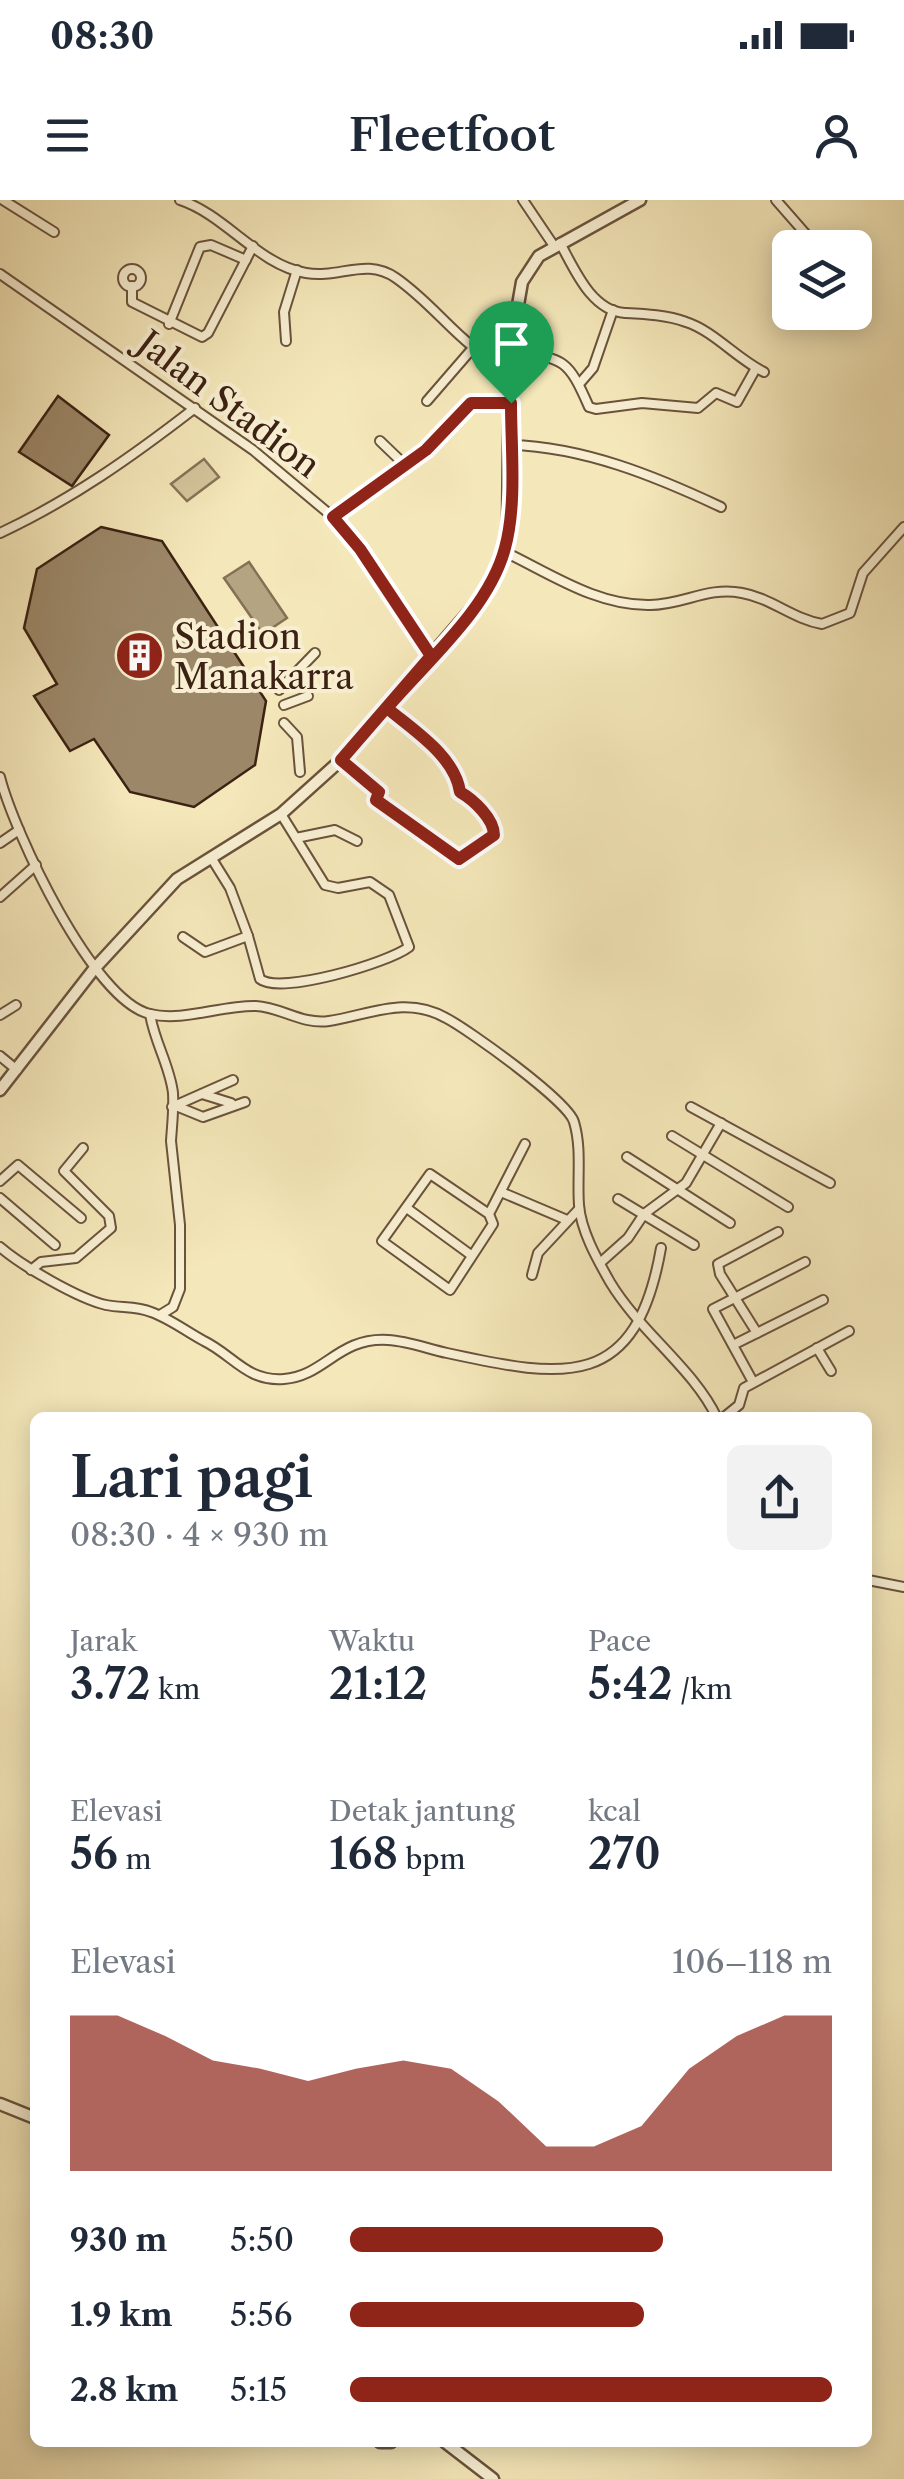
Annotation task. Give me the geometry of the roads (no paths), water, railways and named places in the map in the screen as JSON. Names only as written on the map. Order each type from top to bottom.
[{"type":"street","points":[[3,200],[54,232]]},
{"type":"street","points":[[180,200],[206,210],[253,246],[297,270],[317,274],[378,268],[397,279],[472,348],[510,370]]},
{"type":"street","points":[[510,351],[565,364],[580,383],[592,409],[642,403],[698,408],[716,393],[737,402],[760,370],[690,322],[613,310],[583,285],[523,200]]},
{"type":"street","points":[[0,1090],[94,970],[177,880],[281,814],[341,760],[475,605],[505,552],[511,445],[510,351],[522,282],[534,260],[557,244],[640,200]]},
{"type":"street","points":[[776,200],[802,230]]},
{"type":"street","points":[[169,324],[200,247],[211,246],[246,260]]},
{"type":"street","points":[[132,286],[132,302],[169,324],[198,337],[205,335],[253,246]]},
{"type":"street","points":[[286,341],[284,312],[297,270]]},
{"type":"street","name":"Jalan Stadion","points":[[0,274],[253,450],[333,517],[360,549],[431,656]]},
{"type":"street","points":[[580,383],[593,368],[613,310]]},
{"type":"street","points":[[427,400],[472,348]]},
{"type":"street","points":[[333,517],[406,466],[471,403],[511,403]]},
{"type":"street","points":[[0,533],[63,502],[130,459],[194,408]]},
{"type":"street","points":[[380,440],[406,466]]},
{"type":"street","points":[[511,445],[549,447],[655,476],[721,506]]},
{"type":"street","points":[[505,552],[612,601],[651,605],[705,591],[730,591],[757,597],[822,624],[850,614],[863,573],[904,527]]},
{"type":"street","points":[[279,690],[316,653]]},
{"type":"street","points":[[284,705],[308,696]]},
{"type":"street","points":[[341,760],[379,792],[376,800],[459,859],[494,835],[493,825],[472,799],[460,792],[455,774],[437,752],[387,708]]},
{"type":"street","points":[[284,723],[297,737],[300,772]]},
{"type":"street","points":[[0,777],[4,806],[94,970],[128,1004],[150,1014],[267,1007],[289,1017],[318,1022],[399,1006],[443,1016],[570,1112],[578,1146],[579,1209],[600,1263],[639,1325],[716,1412]]},
{"type":"street","points":[[212,859],[230,888],[260,979],[270,984],[330,976],[409,948],[389,895],[379,886],[325,885],[281,814]]},
{"type":"street","points":[[0,843],[19,830]]},
{"type":"street","points":[[296,838],[335,830],[358,841]]},
{"type":"street","points":[[0,897],[36,866]]},
{"type":"street","points":[[183,936],[205,952],[248,936]]},
{"type":"street","points":[[0,1015],[16,1005]]},
{"type":"street","points":[[150,1014],[153,1036],[173,1090],[170,1141],[180,1225],[180,1289],[173,1306],[160,1315]]},
{"type":"street","points":[[0,1056],[17,1070]]},
{"type":"street","points":[[174,1107],[233,1080]]},
{"type":"street","points":[[174,1107],[203,1117],[240,1103],[202,1094]]},
{"type":"street","points":[[691,1107],[830,1184]]},
{"type":"street","points":[[600,1263],[628,1238],[644,1214],[686,1183],[720,1123]]},
{"type":"street","points":[[672,1136],[788,1208]]},
{"type":"street","points":[[489,1214],[526,1144]]},
{"type":"street","points":[[31,1270],[41,1262],[76,1258],[111,1228],[109,1216],[64,1170],[82,1148]]},
{"type":"street","points":[[627,1157],[730,1222]]},
{"type":"street","points":[[0,1181],[18,1165],[80,1218]]},
{"type":"street","points":[[430,1174],[489,1214],[493,1224],[450,1290],[382,1241],[408,1209],[417,1188],[430,1174]]},
{"type":"street","points":[[502,1192],[567,1220]]},
{"type":"street","points":[[0,1198],[56,1244]]},
{"type":"street","points":[[618,1200],[694,1245]]},
{"type":"street","points":[[408,1209],[471,1255]]},
{"type":"street","points":[[532,1274],[538,1253],[579,1209]]},
{"type":"street","points":[[757,1333],[718,1264],[778,1232]]},
{"type":"street","points":[[0,1248],[31,1270],[94,1302],[160,1315],[209,1343],[245,1371],[278,1380],[314,1370],[339,1350],[374,1340],[399,1341],[512,1367],[577,1368],[624,1344],[639,1325],[652,1293],[661,1248]]},
{"type":"street","points":[[754,1382],[713,1308],[805,1262]]},
{"type":"street","points":[[733,1345],[823,1300]]},
{"type":"street","points":[[729,1412],[739,1405],[744,1388],[849,1331]]},
{"type":"street","points":[[817,1348],[831,1371]]},
{"type":"street","points":[[872,1581],[904,1587]]},
{"type":"street","points":[[0,2104],[30,2116]]},
{"type":"street","points":[[451,2447],[493,2479]]},
{"type":"place","name":"Stadion Manakarra","points":[[139,656]]}]
